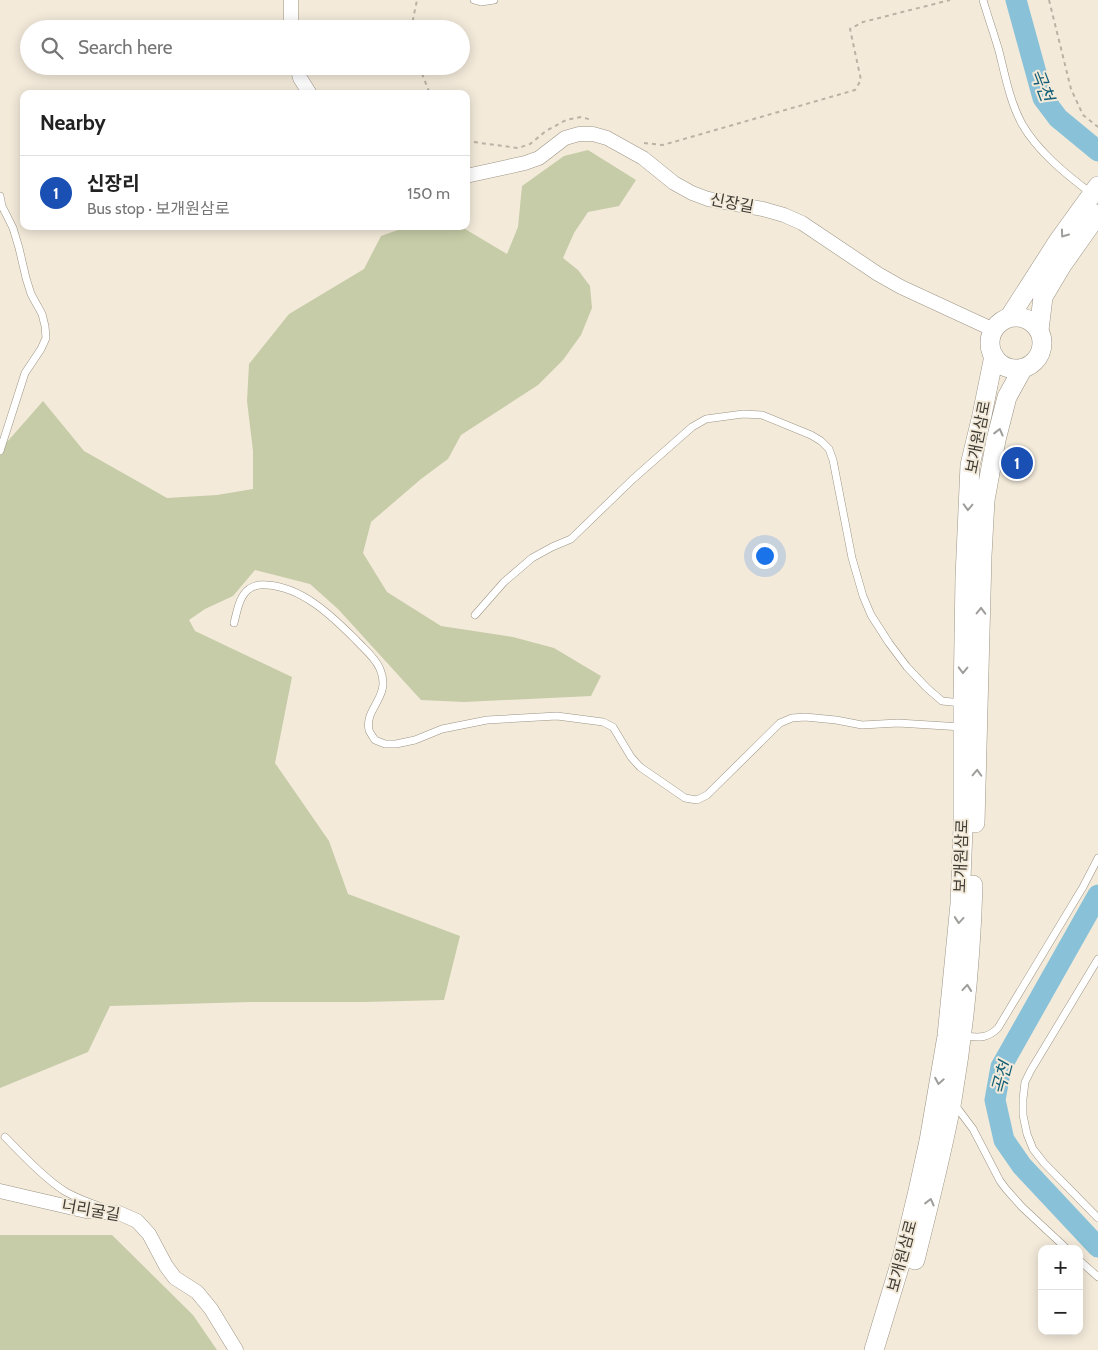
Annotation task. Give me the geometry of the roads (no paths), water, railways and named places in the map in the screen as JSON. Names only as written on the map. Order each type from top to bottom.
[{"type":"main road","points":[[1009,318],[1059,240],[1096,192]]},
{"type":"main road","name":"보개원삼로","points":[[888,1350],[933,1190],[952,1101],[962,1036],[972,914],[985,500],[996,440],[1008,396],[1023,368],[1030,365],[1039,356],[1042,343],[1039,330],[1043,297],[1062,265],[1098,214]]},
{"type":"main road","points":[[994,330],[1009,318],[1016,317],[1029,321],[1039,330]]},
{"type":"main road","name":"보개원삼로","points":[[874,1350],[902,1258],[918,1191],[929,1141],[947,1036],[960,904],[963,830],[965,577],[970,465],[994,356],[990,343],[994,330]]},
{"type":"main road","points":[[994,356],[1004,366],[1023,368]]},
{"type":"street","points":[[291,0],[292,20]]},
{"type":"street","points":[[299,75],[308,90]]},
{"type":"street","name":"신장길","points":[[470,175],[539,158],[565,138],[579,134],[593,134],[607,138],[643,158],[674,183],[692,193],[708,199],[763,209],[802,223],[878,274],[994,330]]},
{"type":"street","name":"너리굴길","points":[[0,1191],[86,1210],[119,1213],[137,1221],[149,1234],[166,1266],[175,1278],[197,1292],[211,1309],[236,1350]]},
{"type":"lane","points":[[474,0],[481,2],[494,0]]},
{"type":"lane","points":[[983,0],[1005,77],[1022,123],[1044,152],[1071,178],[1096,192]]},
{"type":"lane","points":[[0,196],[2,206],[13,228],[31,294],[42,314],[46,338],[25,373],[0,451]]},
{"type":"lane","points":[[475,615],[504,582],[532,558],[571,539],[633,479],[692,427],[706,419],[743,414],[762,415],[811,435],[829,449],[833,460],[852,558],[863,596],[871,615],[898,655],[927,688],[942,701],[963,703]]},
{"type":"lane","points":[[234,623],[240,601],[248,589],[259,584],[278,585],[302,594],[338,621],[376,660],[381,670],[384,681],[383,691],[370,717],[369,730],[375,740],[385,744],[415,740],[442,729],[487,720],[557,716],[603,722],[612,727],[630,757],[640,767],[685,798],[697,800],[707,795],[780,723],[792,718],[804,717],[836,720],[862,725],[898,723],[963,727]]},
{"type":"lane","points":[[962,1036],[986,1037],[998,1028],[1083,887],[1098,858]]},
{"type":"lane","points":[[1098,959],[1025,1082],[1023,1115],[1027,1134],[1033,1149],[1044,1163],[1098,1218]]},
{"type":"lane","points":[[952,1101],[973,1129],[1006,1189],[1022,1207],[1064,1245]]},
{"type":"lane","points":[[5,1137],[47,1177],[65,1191],[88,1202],[119,1213]]},
{"type":"lane","points":[[1083,1264],[1098,1277]]},
{"type":"waterway","name":"곡천","points":[[1016,0],[1043,98],[1058,118],[1098,151]]},
{"type":"waterway","name":"곡천","points":[[1098,895],[1001,1067],[995,1100],[1004,1140],[1022,1166],[1098,1247]]},
{"type":"place","name":"신장리","points":[[1017,463]]}]
